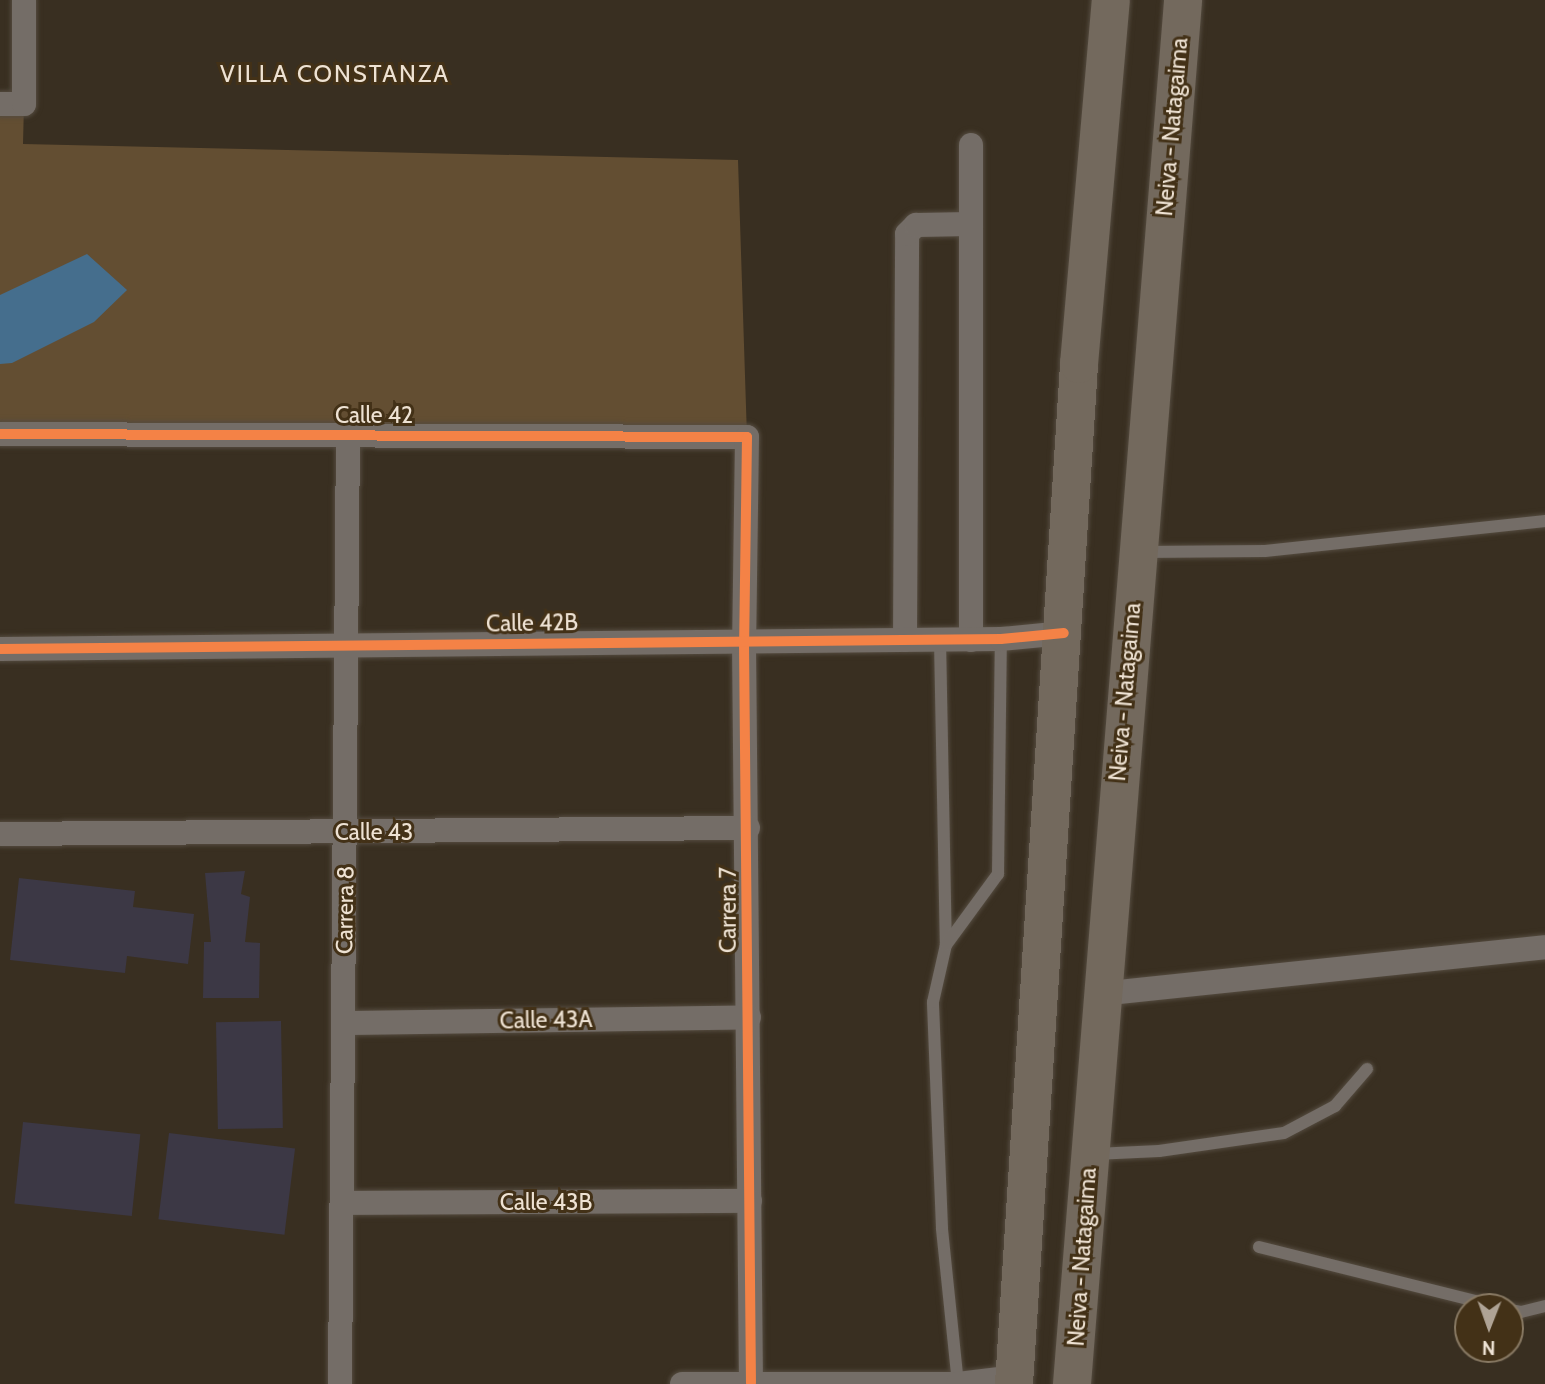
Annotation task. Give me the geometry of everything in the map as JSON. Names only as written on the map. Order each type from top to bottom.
[{"type":"highway","points":[[1014,1380],[1064,633],[1079,364],[1111,0]]},
{"type":"highway","name":"Neiva - Natagaima","points":[[1072,1384],[1100,994],[1182,0]]},
{"type":"street","points":[[12,104],[24,0]]},
{"type":"street","points":[[971,145],[971,639]]},
{"type":"street","points":[[905,640],[907,234],[916,225],[971,224]]},
{"type":"street","name":"Calle 42","points":[[0,434],[747,437]]},
{"type":"street","name":"Carrera 8","points":[[340,1384],[348,436]]},
{"type":"street","name":"Carrera 7","points":[[747,437],[744,642],[748,828],[751,1383]]},
{"type":"street","name":"Calle 42B","points":[[0,649],[940,640],[1001,639],[1064,633]]},
{"type":"street","name":"Calle 43","points":[[0,834],[748,828]]},
{"type":"street","points":[[1100,994],[1545,947]]},
{"type":"street","name":"Calle 43A","points":[[344,1023],[749,1017]]},
{"type":"street","name":"Calle 43B","points":[[342,1203],[750,1201]]},
{"type":"street","points":[[682,1384],[958,1384],[1014,1380]]},
{"type":"lane","points":[[1136,552],[1265,551],[1545,521]]},
{"type":"lane","points":[[946,945],[998,874],[1001,639]]},
{"type":"lane","points":[[940,640],[946,945],[933,1002],[942,1228],[958,1384]]},
{"type":"lane","points":[[1089,1154],[1159,1151],[1284,1133],[1335,1106],[1367,1069]]},
{"type":"lane","points":[[1259,1247],[1454,1296]]},
{"type":"lane","points":[[1524,1311],[1545,1306]]},
{"type":"shaded area","points":[[0,104],[24,104],[23,144],[738,160],[747,437],[0,434]]},
{"type":"shaded area","points":[[245,871],[241,894],[250,897],[245,942],[260,943],[259,998],[203,998],[204,942],[211,942],[205,873]]},
{"type":"shaded area","points":[[19,878],[135,891],[133,907],[194,914],[188,964],[127,956],[125,973],[10,960]]},
{"type":"shaded area","points":[[281,1021],[283,1128],[218,1129],[216,1022]]},
{"type":"shaded area","points":[[23,1122],[140,1134],[132,1216],[14,1204]]},
{"type":"shaded area","points":[[169,1133],[295,1148],[284,1235],[158,1219]]},
{"type":"water","points":[[87,254],[127,290],[94,322],[12,363],[0,364],[0,295]]},
{"type":"cycle path","points":[[0,434],[747,437],[744,642],[751,1383]]},
{"type":"cycle path","points":[[0,649],[1001,639],[1064,633]]},
{"type":"district","name":"VILLA CONSTANZA","points":[[335,74]]}]
